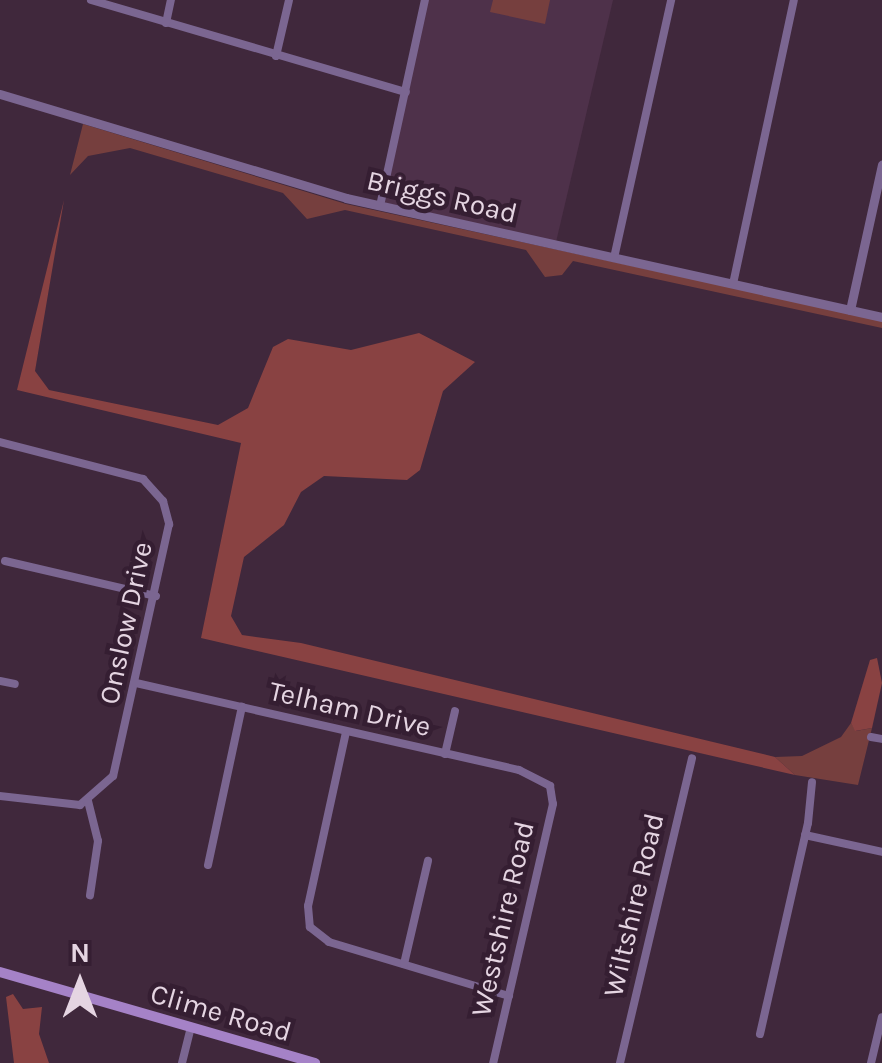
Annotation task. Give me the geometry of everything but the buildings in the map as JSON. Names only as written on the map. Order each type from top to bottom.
[{"type":"main road","name":"Clime Road","points":[[0,972],[315,1063]]},
{"type":"street","points":[[91,0],[406,92]]},
{"type":"street","points":[[166,23],[171,0]]},
{"type":"street","points":[[276,56],[289,0]]},
{"type":"street","points":[[380,206],[425,0]]},
{"type":"street","points":[[614,258],[671,0]]},
{"type":"street","points":[[732,284],[794,0]]},
{"type":"street","name":"Briggs Road","points":[[0,94],[380,206],[882,317]]},
{"type":"street","points":[[850,310],[882,164]]},
{"type":"street","name":"Onslow Drive","points":[[0,442],[129,472],[151,484],[170,524],[113,776],[88,801]]},
{"type":"street","points":[[5,561],[156,596]]},
{"type":"street","points":[[0,681],[15,684]]},
{"type":"street","name":"Telham Drive","points":[[136,682],[529,772],[550,786]]},
{"type":"street","points":[[208,864],[242,707]]},
{"type":"street","points":[[445,754],[455,711]]},
{"type":"street","points":[[346,732],[308,906],[310,928],[329,942],[508,996]]},
{"type":"street","points":[[871,737],[882,739]]},
{"type":"street","name":"Wiltshire Road","points":[[620,1063],[692,758]]},
{"type":"street","points":[[760,1034],[805,835],[812,782]]},
{"type":"street","name":"Westshire Road","points":[[493,1063],[553,804],[550,786]]},
{"type":"street","points":[[0,796],[64,806],[88,801],[98,840],[90,895]]},
{"type":"street","points":[[805,835],[882,852]]},
{"type":"street","points":[[404,964],[428,861]]},
{"type":"street","points":[[871,1063],[882,1016]]},
{"type":"street","points":[[182,1063],[192,1027]]},
{"type":"shaded area","points":[[428,0],[613,0],[556,242],[382,202]]},
{"type":"shaded area","points":[[493,0],[550,0],[545,24],[490,12]]},
{"type":"shaded area","points":[[83,124],[346,204],[882,320],[882,328],[573,261],[562,275],[545,277],[526,250],[345,210],[307,219],[283,193],[130,148],[88,156],[70,175]]},
{"type":"shaded area","points":[[64,200],[35,371],[49,390],[218,425],[248,408],[273,347],[288,339],[351,350],[419,333],[475,362],[443,391],[420,470],[407,480],[324,476],[301,492],[284,525],[244,557],[231,616],[242,635],[301,643],[775,757],[795,775],[201,638],[241,443],[17,390]]},
{"type":"shaded area","points":[[877,658],[882,683],[872,728],[855,731],[851,723],[870,660]]},
{"type":"shaded area","points":[[851,723],[856,731],[872,728],[858,785],[795,775],[775,757],[802,756],[841,737]]},
{"type":"shaded area","points":[[13,994],[23,1009],[42,1007],[39,1034],[49,1063],[14,1063],[6,997]]}]
